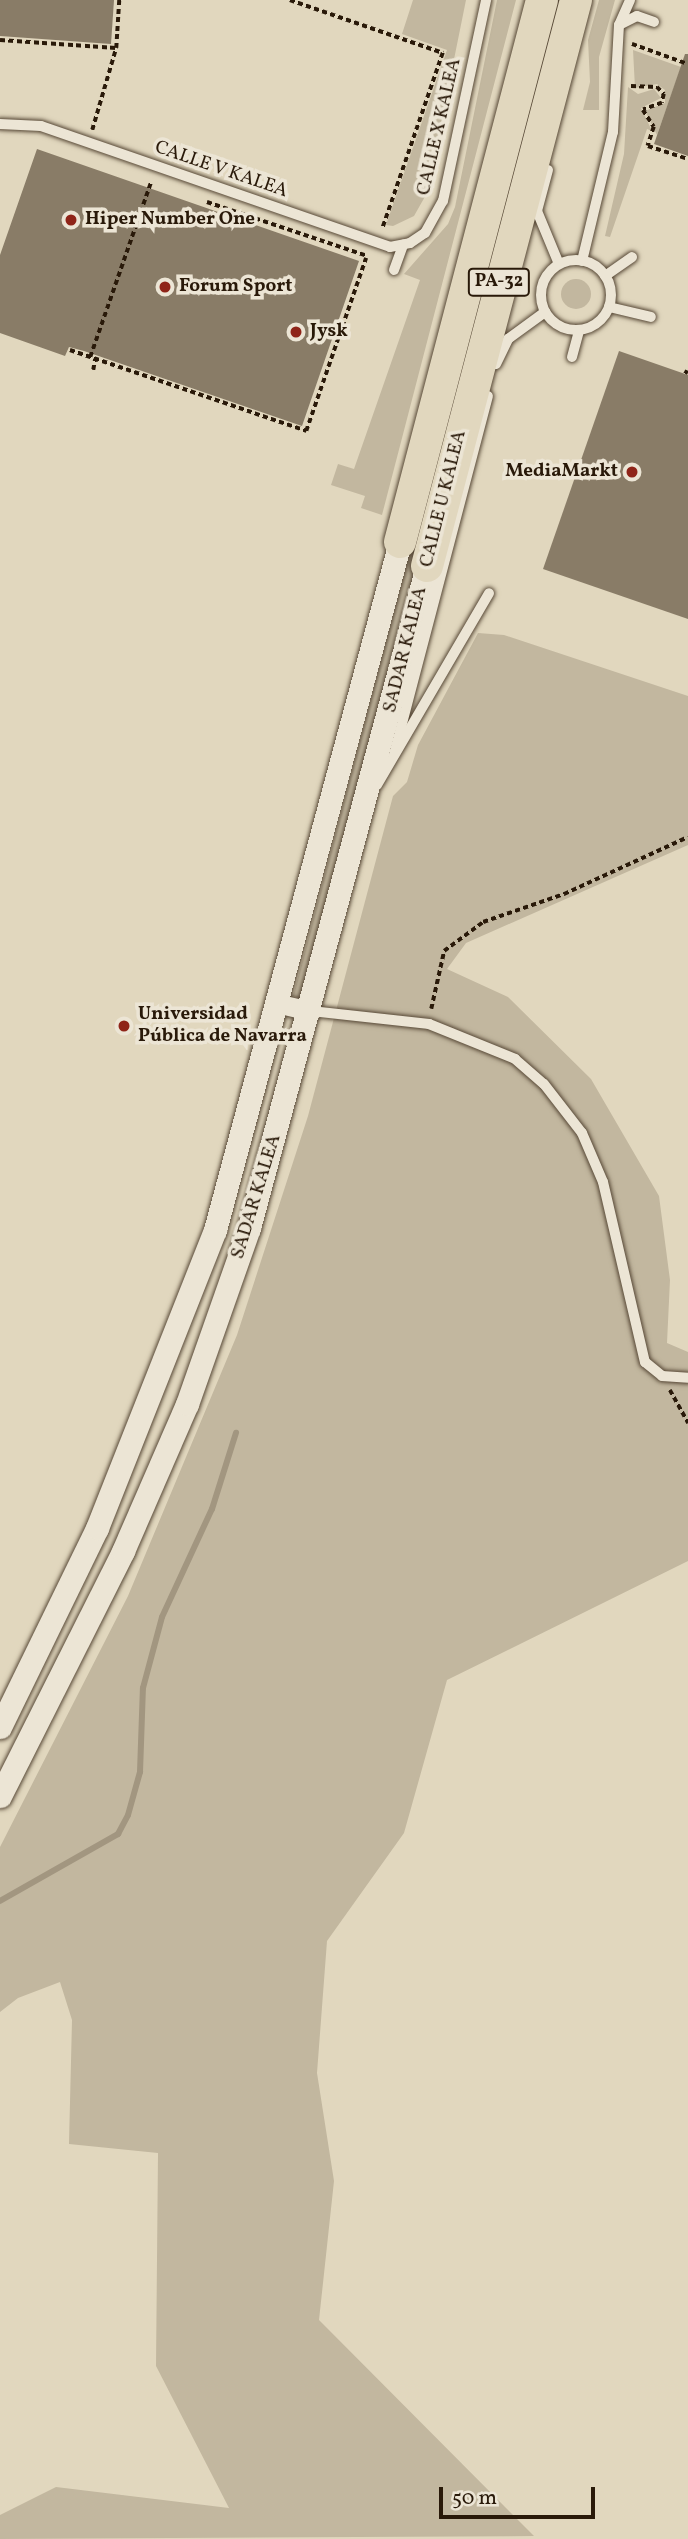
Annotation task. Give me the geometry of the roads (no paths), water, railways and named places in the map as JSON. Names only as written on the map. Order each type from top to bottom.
[{"type":"highway","name":"PA-32","points":[[400,542],[542,0]]},
{"type":"highway","name":"PA-32","points":[[427,566],[572,9]]},
{"type":"street","name":"SADAR KALEA","points":[[0,1727],[97,1528],[150,1400],[215,1230],[280,1003],[400,542]]},
{"type":"street","name":"SADAR KALEA","points":[[0,1796],[112,1574],[187,1404],[249,1228],[368,800],[427,566]]},
{"type":"street","points":[[280,1003],[311,1011]]},
{"type":"lane","name":"CALLE X KALEA","points":[[403,244],[425,233],[443,201],[486,0]]},
{"type":"lane","points":[[582,261],[613,132],[619,25],[630,0]]},
{"type":"lane","points":[[572,9],[572,76]]},
{"type":"lane","points":[[619,25],[637,16],[654,22]]},
{"type":"lane","name":"CALLE V KALEA","points":[[0,124],[41,126],[390,247],[403,244]]},
{"type":"lane","points":[[551,157],[537,211],[559,264]]},
{"type":"lane","points":[[394,270],[403,244]]},
{"type":"lane","points":[[604,276],[632,257]]},
{"type":"lane","points":[[582,261],[604,276],[609,307],[598,323],[579,330],[553,323],[545,312],[541,289],[559,264],[582,261]]},
{"type":"lane","points":[[609,307],[651,317]]},
{"type":"lane","points":[[494,371],[508,339],[545,312]]},
{"type":"lane","points":[[572,357],[579,330]]},
{"type":"lane","name":"CALLE U KALEA","points":[[394,754],[491,384]]},
{"type":"lane","name":"CALLE U KALEA","points":[[368,800],[489,593]]},
{"type":"lane","points":[[311,1011],[429,1024],[515,1059],[561,1102],[582,1133],[603,1182],[645,1362],[662,1376],[688,1378]]},
{"type":"waterway","points":[[0,1901],[118,1834],[128,1815],[140,1772],[143,1688],[162,1617],[212,1509],[236,1433]]},
{"type":"place","name":"Hiper Number One","points":[[71,220]]},
{"type":"place","name":"Forum Sport","points":[[165,287]]},
{"type":"place","name":"Jysk","points":[[296,332]]},
{"type":"place","name":"MediaMarkt","points":[[632,472]]},
{"type":"place","name":"Universidad Pública de Navarra","points":[[124,1026]]}]
